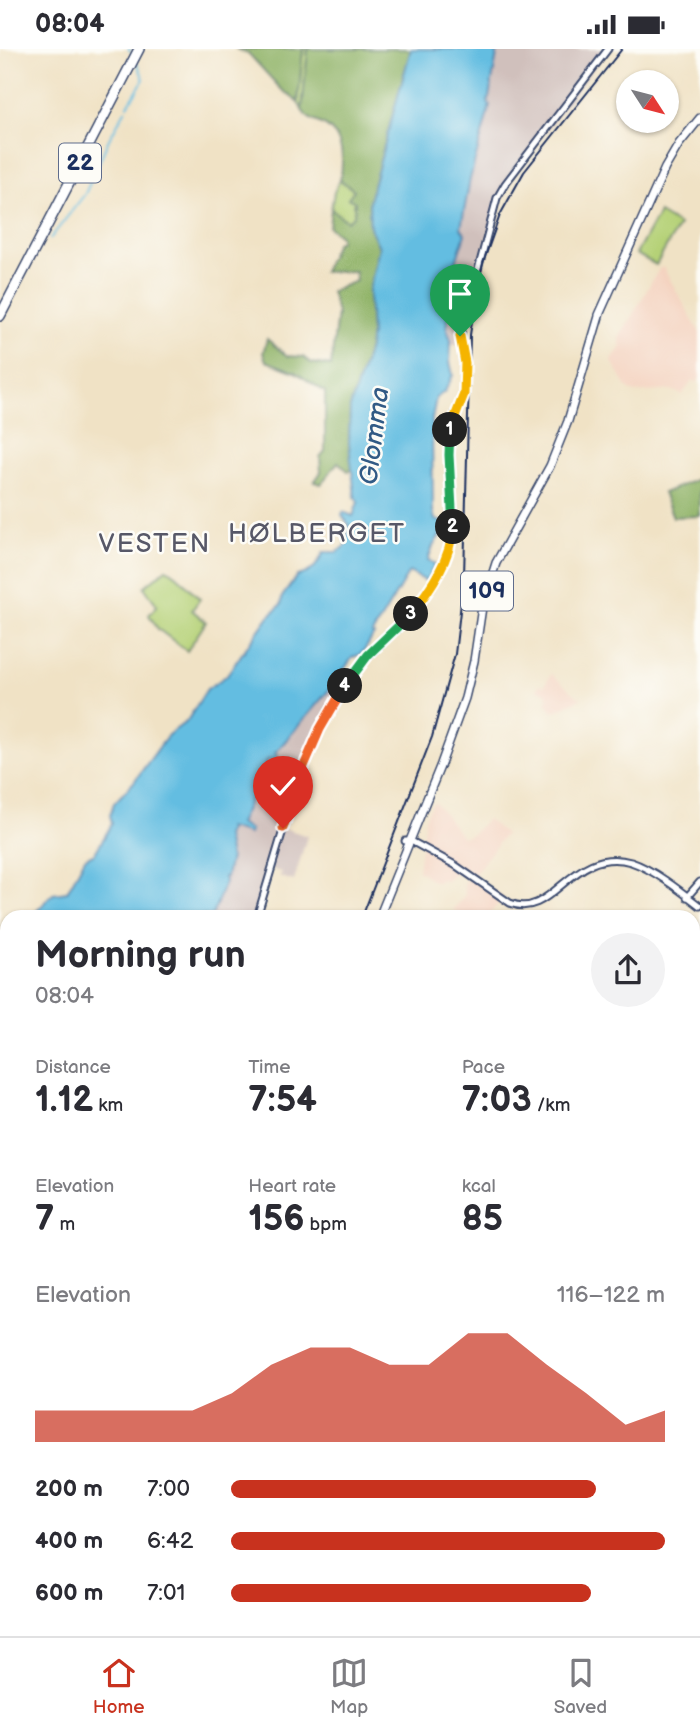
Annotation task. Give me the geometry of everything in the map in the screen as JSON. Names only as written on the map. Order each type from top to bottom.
[{"type":"highway","name":"22","points":[[0,316],[139,49]]},
{"type":"main road","points":[[259,910],[301,772],[320,729],[363,661],[404,622],[423,598],[449,549],[453,519],[449,438],[465,384],[461,326],[497,198],[608,49]]},
{"type":"main road","name":"109","points":[[383,910],[469,685],[482,607],[496,563],[545,478],[600,313],[665,168],[679,144],[700,118]]},
{"type":"main road","points":[[410,843],[455,865],[520,907],[539,904],[579,870],[604,860],[638,865],[700,906]]},
{"type":"main road","name":"109","points":[[383,910],[410,843]]},
{"type":"main road","points":[[687,897],[700,882]]},
{"type":"shaded area","points":[[498,49],[608,49],[502,189],[461,323],[462,343],[450,345],[447,330],[450,305],[456,262],[465,234],[461,229],[470,179],[490,105],[488,103]]},
{"type":"shaded area","points":[[663,267],[700,333],[700,378],[696,383],[692,381],[682,395],[672,390],[635,393],[628,389],[611,360],[621,347],[619,338],[659,269]]},
{"type":"shaded area","points":[[551,674],[582,698],[553,712],[546,701],[549,699],[546,692],[537,690],[539,684],[544,686]]},
{"type":"shaded area","points":[[337,678],[347,684],[310,751],[284,828],[307,836],[294,881],[280,877],[281,872],[271,869],[259,910],[213,910],[225,882],[228,828],[237,830],[249,798],[269,759],[274,760],[277,755],[274,753]]},
{"type":"shaded area","points":[[435,802],[462,837],[471,835],[487,819],[505,834],[473,876],[503,898],[493,910],[453,910],[465,895],[466,879],[458,871],[446,882],[442,879],[434,882],[418,870],[425,818]]},
{"type":"green space","points":[[236,49],[303,49],[298,102],[280,88],[249,54]]},
{"type":"green space","points":[[303,49],[308,49],[302,110],[298,102]]},
{"type":"green space","points":[[308,49],[411,49],[369,201],[370,227],[379,247],[369,291],[369,348],[350,408],[349,443],[353,470],[348,471],[338,462],[321,484],[314,482],[321,472],[320,457],[325,451],[325,392],[295,372],[266,361],[263,353],[267,339],[287,356],[303,357],[311,363],[331,366],[337,313],[331,291],[356,281],[355,271],[323,272],[336,243],[340,241],[340,236],[329,227],[331,209],[347,221],[354,216],[355,202],[348,198],[354,190],[340,180],[342,157],[336,136],[324,125],[309,118],[302,110]]},
{"type":"green space","points":[[340,180],[354,190],[354,216],[347,221],[331,209],[334,192]]},
{"type":"green space","points":[[659,213],[679,225],[656,265],[636,254]]},
{"type":"green space","points":[[700,478],[700,516],[673,517],[663,493]]},
{"type":"green space","points":[[166,569],[180,578],[200,599],[192,610],[206,622],[187,651],[158,629],[149,615],[157,605],[144,587]]},
{"type":"water","name":"Glomma","points":[[411,49],[498,49],[488,103],[490,105],[470,179],[461,228],[465,234],[456,262],[447,329],[451,340],[450,362],[453,375],[445,391],[436,398],[432,419],[433,511],[435,520],[443,522],[442,532],[428,560],[435,564],[426,581],[409,572],[366,648],[353,657],[330,689],[275,753],[278,755],[274,760],[268,759],[239,824],[250,830],[249,834],[228,828],[226,836],[230,857],[225,882],[214,910],[38,910],[53,894],[67,892],[85,858],[95,853],[112,824],[110,815],[114,803],[133,783],[168,735],[187,721],[207,689],[226,676],[269,616],[281,605],[282,597],[297,576],[314,568],[324,552],[337,552],[346,546],[349,525],[342,515],[343,512],[353,516],[358,502],[355,497],[349,443],[350,408],[369,348],[369,291],[379,247],[370,227],[369,201]]},
{"type":"waterway","points":[[128,105],[144,79],[137,63]]},
{"type":"waterway","points":[[50,239],[85,194],[109,139],[126,109]]},
{"type":"railway","points":[[365,910],[432,737],[455,654],[464,577],[470,335],[483,263],[500,215],[524,172],[622,49]]},
{"type":"district","name":"HØLBERGET","points":[[317,534]]},
{"type":"district","name":"VESTEN","points":[[155,544]]},
{"type":"route","points":[[283,828],[303,767],[329,713],[363,661],[404,622],[423,598],[449,549],[453,519],[449,438],[465,384],[465,363],[460,336]]}]
